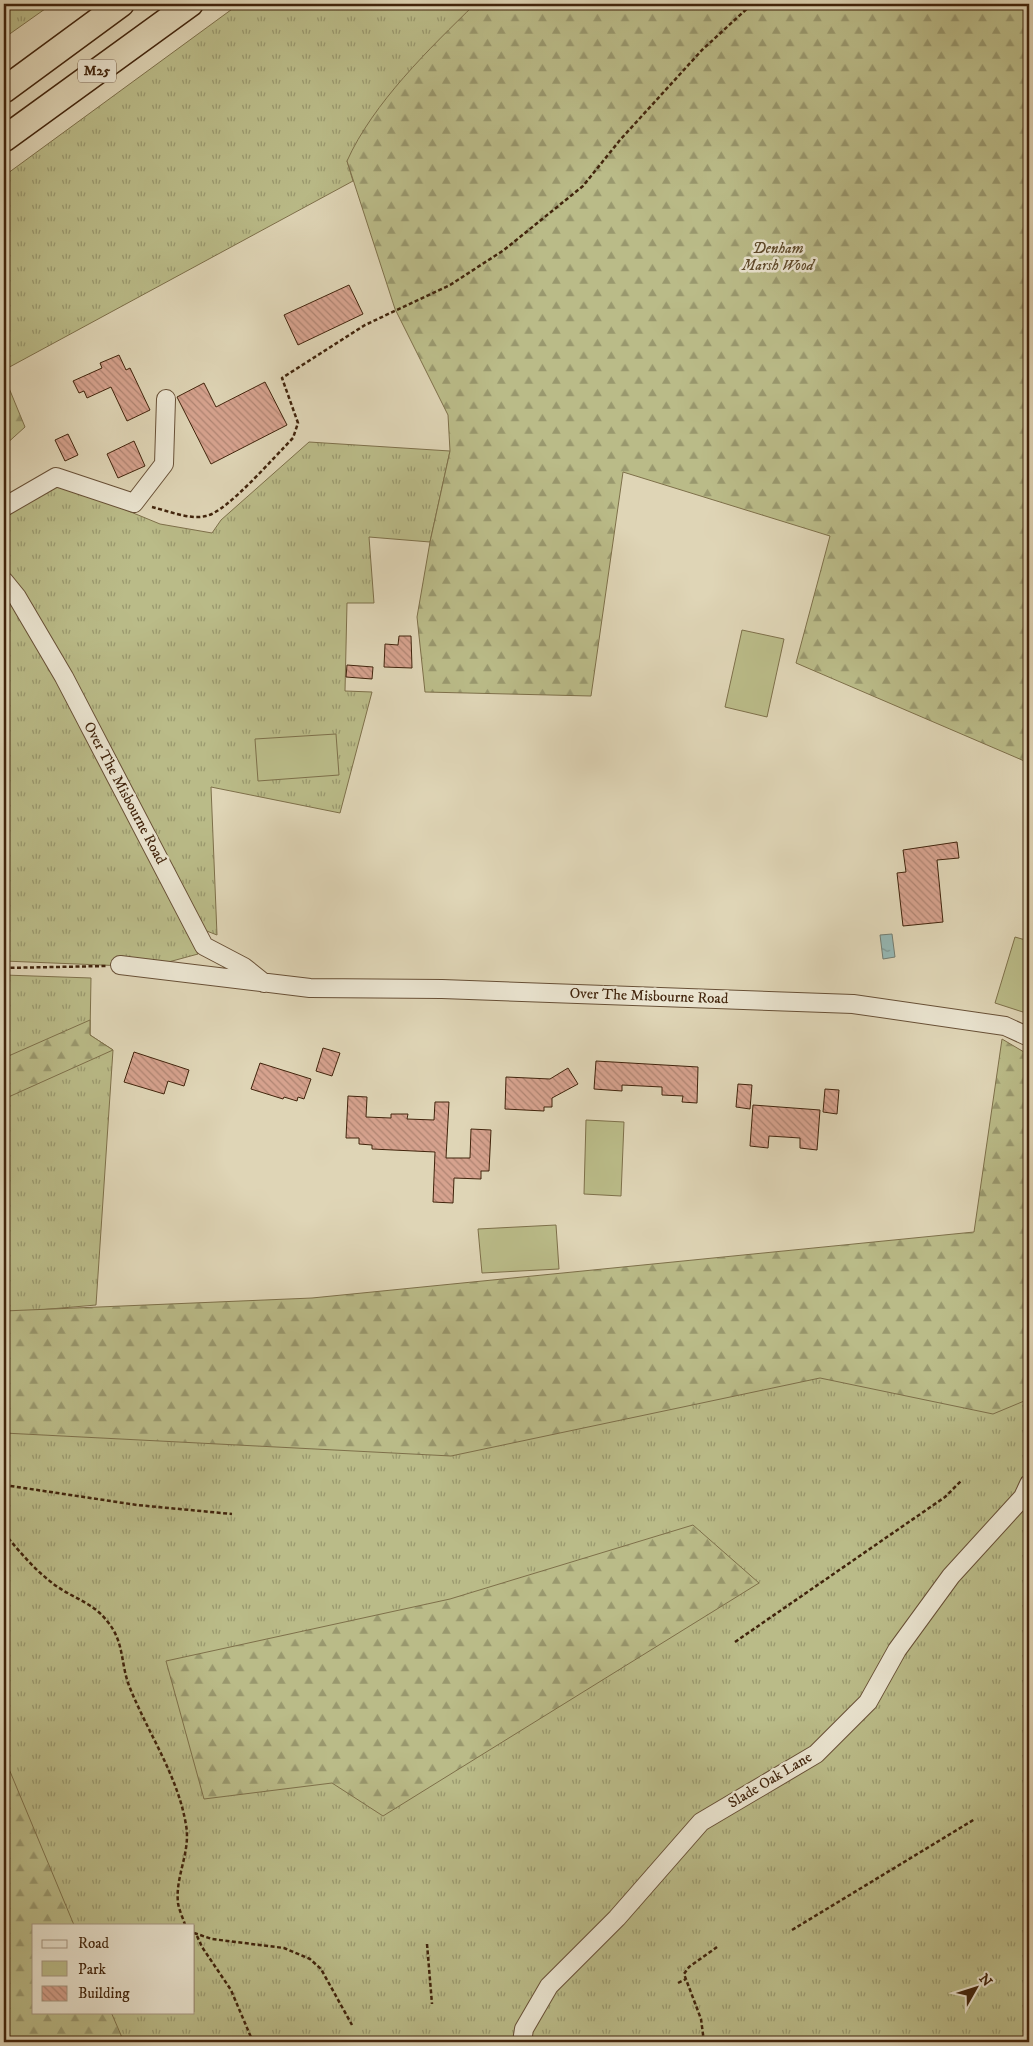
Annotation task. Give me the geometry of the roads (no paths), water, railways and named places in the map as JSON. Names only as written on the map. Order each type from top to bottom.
[{"type":"highway","name":"M25","points":[[4,90],[122,4]]},
{"type":"highway","name":"M25","points":[[4,139],[190,4]]},
{"type":"street","points":[[4,507],[56,477],[134,504],[164,464],[166,399]]},
{"type":"street","name":"Over The Misbourne Road","points":[[4,582],[17,597],[64,677],[204,946],[244,967],[264,984]]},
{"type":"street","name":"Over The Misbourne Road","points":[[120,966],[310,988],[434,989],[853,1004],[1005,1026],[1029,1037]]},
{"type":"street","name":"Slade Oak Lane","points":[[522,2042],[524,2029],[549,1986],[618,1918],[701,1822],[816,1754],[868,1702],[897,1650],[951,1576],[1023,1497],[1029,1484]]},
{"type":"water","points":[[892,934],[895,957],[883,959],[880,935]]},
{"type":"park label","name":"Denham Marsh Wood","points":[[778,256]]}]
